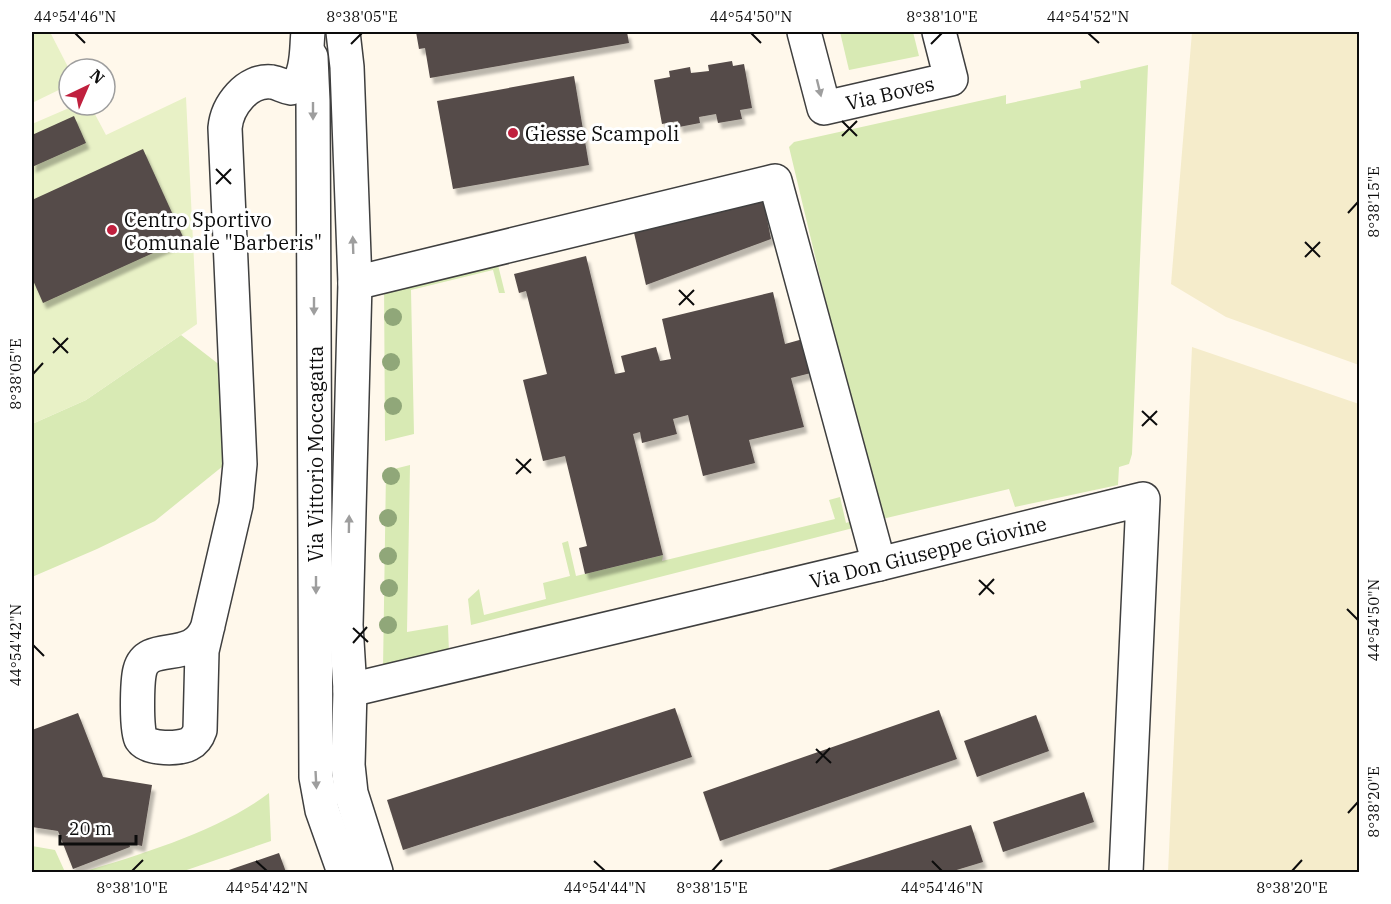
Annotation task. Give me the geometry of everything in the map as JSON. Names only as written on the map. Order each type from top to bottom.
[{"type":"street","name":"Via Vittorio Moccagatta","points":[[208,626],[236,505],[240,476],[226,122],[233,104],[250,88],[266,82],[275,82],[291,88],[298,83],[303,72],[308,32]]},
{"type":"street","name":"Via Vittorio Moccagatta","points":[[308,32],[313,112],[316,777],[322,810],[344,873]]},
{"type":"street","name":"Via Vittorio Moccagatta","points":[[344,32],[355,283],[346,625],[350,690],[349,780],[358,819],[376,873]]},
{"type":"street","name":"Via Boves","points":[[804,32],[824,108],[951,79],[939,32]]},
{"type":"street","points":[[355,283],[775,181],[879,564]]},
{"type":"street","name":"Via Don Giuseppe Giovine","points":[[350,690],[1143,499],[1125,873]]},
{"type":"shaded area","points":[[1192,32],[1359,32],[1359,365],[1226,317],[1171,284]]},
{"type":"shaded area","points":[[1192,347],[1359,404],[1359,872],[1168,872]]},
{"type":"green space","points":[[32,32],[50,32],[63,57],[57,57],[57,91],[32,103]]},
{"type":"green space","points":[[840,32],[913,32],[919,56],[849,70]]},
{"type":"green space","points":[[1148,65],[1132,454],[1129,464],[1119,467],[1118,485],[1015,507],[1009,489],[878,520],[789,147],[794,142],[1006,95],[1006,104],[1081,88],[1080,81]]},
{"type":"green space","name":"Centro Sportivo Comunale \"Barberis\"","points":[[186,97],[197,324],[86,400],[32,424],[32,124],[57,113],[57,117],[96,117],[106,135]]},
{"type":"green space","points":[[496,257],[505,293],[499,293],[493,270],[411,290],[414,434],[385,441],[384,280]]},
{"type":"green space","points":[[181,335],[221,366],[226,426],[223,466],[155,521],[32,577],[32,424],[86,400]]},
{"type":"green space","points":[[410,465],[407,632],[448,625],[449,654],[383,669],[386,471]]},
{"type":"green space","points":[[840,497],[846,523],[859,518],[861,526],[471,625],[468,599],[479,589],[484,615],[546,599],[543,583],[570,576],[562,543],[568,541],[576,576],[663,555],[662,561],[835,519],[829,500]]},
{"type":"green space","points":[[269,793],[271,841],[181,872],[83,872],[205,830]]},
{"type":"green space","points":[[32,846],[55,850],[65,872],[32,872]]},
{"type":"building","points":[[416,32],[627,32],[629,43],[430,78],[425,48],[419,49]]},
{"type":"building","points":[[732,61],[733,66],[744,64],[752,108],[740,110],[742,119],[718,123],[716,114],[699,117],[700,123],[679,127],[678,121],[662,124],[654,80],[670,77],[669,71],[690,67],[691,73],[709,71],[708,65]]},
{"type":"building","name":"Giesse Scampoli","points":[[574,76],[589,165],[453,189],[437,101]]},
{"type":"building","points":[[74,117],[86,143],[32,167],[32,135]]},
{"type":"building","points":[[143,149],[184,239],[43,303],[32,278],[32,200]]},
{"type":"building","points":[[762,193],[771,239],[646,285],[632,224]]},
{"type":"building","points":[[586,256],[615,374],[625,372],[621,356],[656,347],[660,361],[671,359],[662,319],[773,292],[785,344],[803,339],[811,373],[791,378],[804,427],[749,440],[755,463],[703,476],[688,415],[673,419],[677,434],[642,443],[640,432],[633,434],[663,555],[585,574],[579,548],[587,546],[565,456],[543,461],[523,380],[547,374],[526,291],[519,293],[514,274]]},
{"type":"building","points":[[675,708],[692,757],[403,850],[387,800]]},
{"type":"building","points":[[939,710],[957,759],[720,841],[703,792]]},
{"type":"building","points":[[78,713],[103,777],[152,785],[142,846],[129,843],[130,847],[73,869],[58,831],[32,827],[32,730]]},
{"type":"building","points":[[1036,715],[1049,751],[977,777],[964,741]]},
{"type":"building","points":[[1084,792],[1094,822],[1003,852],[993,822]]},
{"type":"building","points":[[971,825],[983,862],[950,872],[822,872]]},
{"type":"building","points":[[279,853],[286,872],[223,872]]},
{"type":"place","name":"Giesse Scampoli","points":[[513,133]]},
{"type":"place","name":"Centro Sportivo Comunale \"Barberis\"","points":[[112,230]]}]
